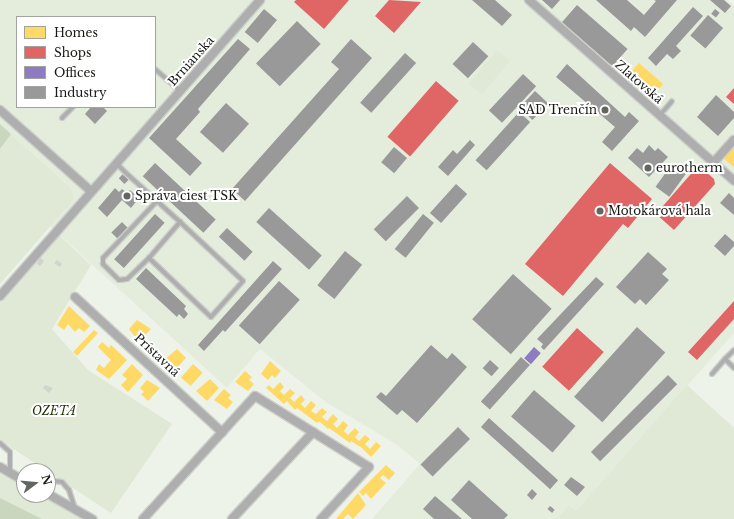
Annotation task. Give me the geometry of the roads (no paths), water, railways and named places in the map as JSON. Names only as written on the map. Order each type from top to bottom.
[{"type":"street","name":"Brnianska","points":[[0,296],[260,0]]},
{"type":"street","name":"Zlatovská","points":[[529,0],[734,181]]},
{"type":"street","points":[[0,110],[91,191]]},
{"type":"street","points":[[713,163],[734,140]]},
{"type":"street","name":"Prístavná","points":[[75,297],[222,432]]},
{"type":"street","points":[[143,519],[255,396],[369,467],[321,519]]},
{"type":"street","points":[[232,519],[312,432]]},
{"type":"street","points":[[0,467],[16,476]]},
{"type":"street","points":[[56,499],[92,519]]},
{"type":"lane","points":[[156,70],[180,92]]},
{"type":"lane","points":[[660,115],[672,101]]},
{"type":"lane","points":[[62,118],[72,108]]},
{"type":"lane","points":[[116,163],[243,280],[212,317],[149,258]]},
{"type":"lane","points":[[157,201],[103,258],[103,264],[118,280],[126,279],[149,258],[180,222]]},
{"type":"lane","points":[[712,374],[734,350]]},
{"type":"lane","points":[[725,359],[734,368]]},
{"type":"lane","points":[[0,443],[10,452],[10,473]]},
{"type":"lane","points":[[56,481],[62,482],[69,490],[76,510]]},
{"type":"place","name":"SAD Trenčín","points":[[605,110]]},
{"type":"place","name":"eurotherm","points":[[648,168]]},
{"type":"place","name":"Správa ciest TSK","points":[[127,196]]},
{"type":"place","name":"Motokárová hala","points":[[600,211]]},
{"type":"park label","name":"OZETA","points":[[54,411]]}]
